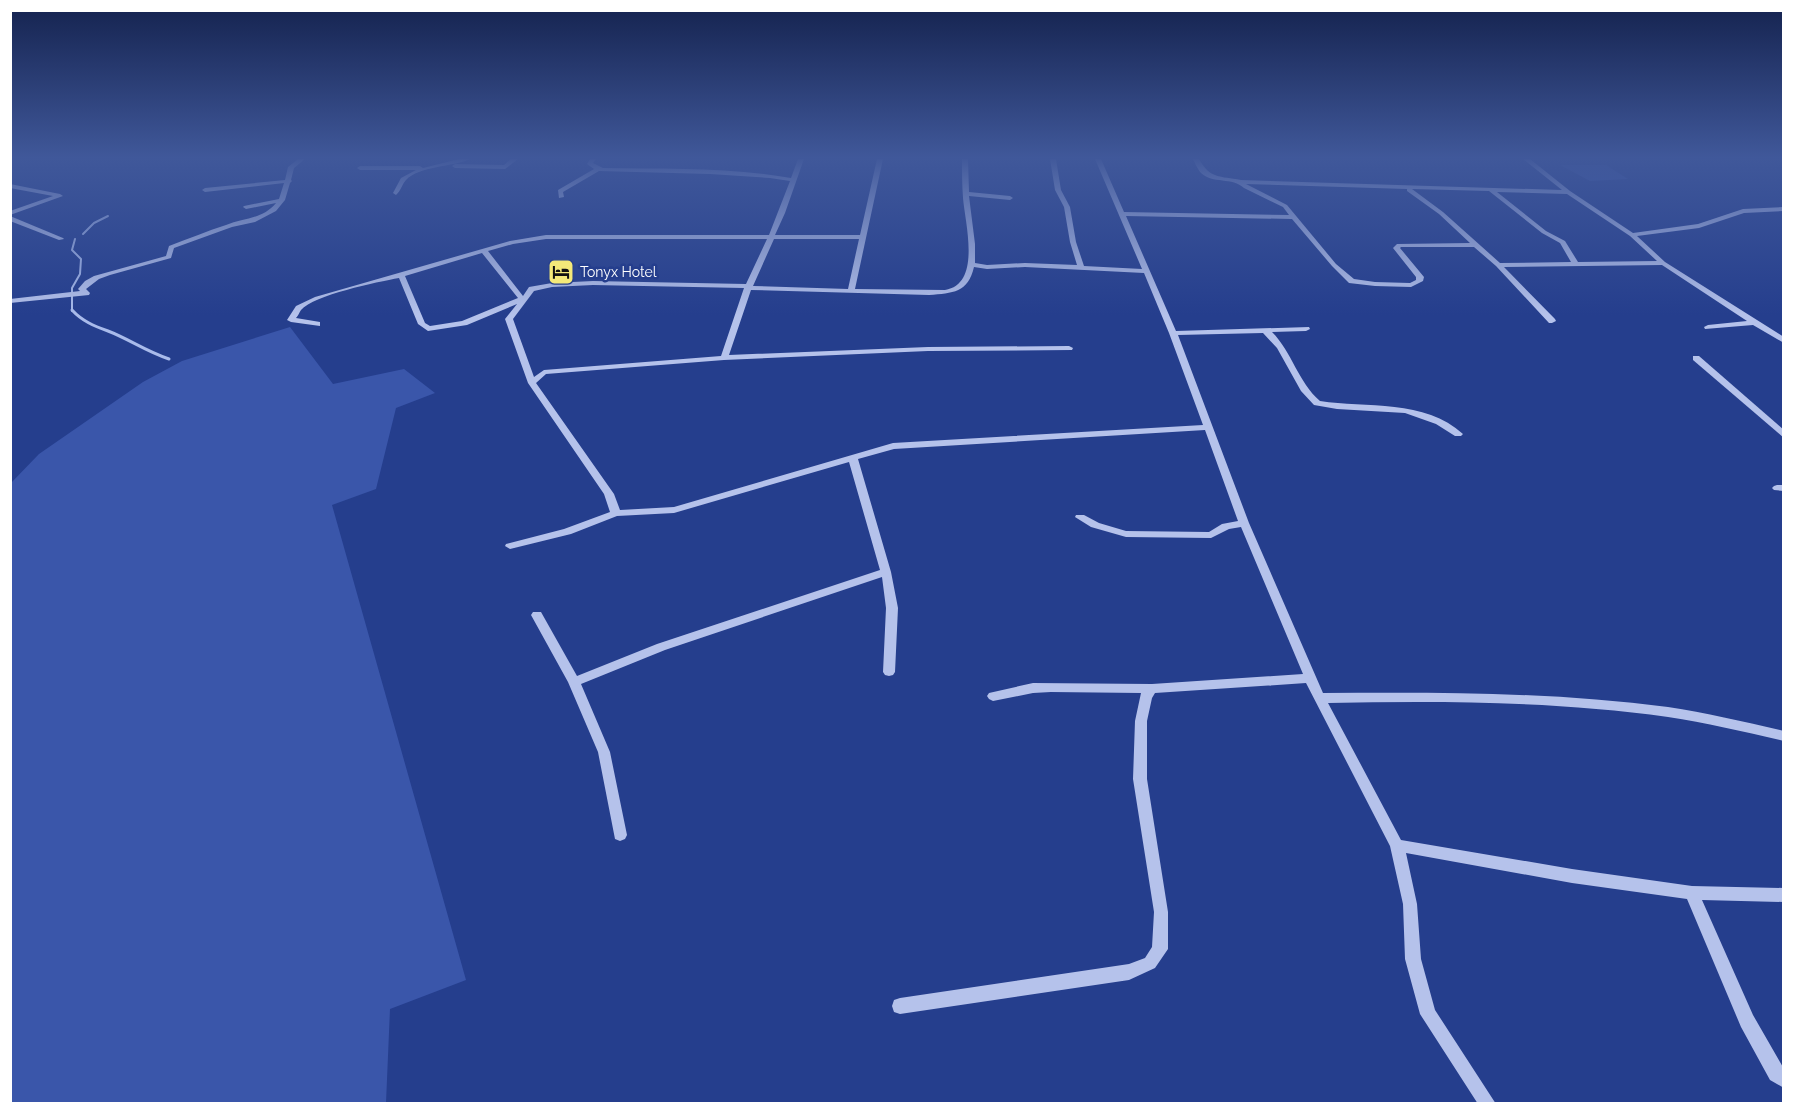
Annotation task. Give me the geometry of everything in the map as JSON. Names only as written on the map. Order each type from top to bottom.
[{"type":"street","points":[[10,301],[86,293],[82,289],[85,283],[110,272],[153,264],[169,257],[171,247],[231,225],[253,221],[272,211]]},
{"type":"street","points":[[724,358],[749,287],[783,211]]},
{"type":"street","points":[[851,291],[868,211]]},
{"type":"street","points":[[616,513],[609,494],[532,383],[509,320],[522,299],[532,289],[552,285],[593,283],[948,292],[961,287],[967,277],[973,238],[969,211]]},
{"type":"street","points":[[1068,211],[1070,230],[1081,268]]},
{"type":"street","points":[[1121,211],[1137,245],[1144,271],[1173,333],[1245,523],[1318,698],[1397,845],[1410,904],[1413,959],[1428,1014],[1488,1104]]},
{"type":"street","points":[[1289,211],[1344,276],[1363,284],[1411,285],[1419,282],[1420,277],[1396,248],[1399,245],[1473,245]]},
{"type":"street","points":[[1439,211],[1473,245],[1498,265],[1552,321]]},
{"type":"street","points":[[1517,211],[1544,232],[1563,242],[1575,263]]},
{"type":"street","points":[[1596,211],[1632,235],[1663,263],[1784,341]]},
{"type":"street","points":[[1632,235],[1700,226],[1743,211]]},
{"type":"street","points":[[1122,214],[1293,217]]},
{"type":"street","points":[[10,215],[61,239]]},
{"type":"street","points":[[317,324],[291,320],[298,308],[342,290],[512,242],[553,236],[862,237]]},
{"type":"street","points":[[484,251],[522,299]]},
{"type":"street","points":[[1498,265],[1663,263]]},
{"type":"street","points":[[970,264],[987,267],[1025,265],[1144,271]]},
{"type":"street","points":[[401,275],[422,324],[428,329],[464,323],[522,299]]},
{"type":"street","points":[[1708,327],[1756,322]]},
{"type":"street","points":[[1173,333],[1306,329]]},
{"type":"street","points":[[1266,331],[1278,341],[1307,393],[1317,403],[1401,410],[1426,416],[1458,434]]},
{"type":"street","points":[[532,383],[544,372],[563,369],[724,358],[928,349],[1069,348]]},
{"type":"street","points":[[1696,358],[1784,435]]},
{"type":"street","points":[[510,546],[567,532],[616,513],[674,510],[893,446],[1207,427]]},
{"type":"street","points":[[853,458],[886,572],[892,608],[889,672]]},
{"type":"street","points":[[1080,517],[1095,525],[1126,534],[1211,535],[1226,526],[1245,523]]},
{"type":"street","points":[[574,682],[661,647],[886,572]]},
{"type":"street","points":[[537,615],[574,682],[604,752],[620,835]]},
{"type":"street","points":[[993,696],[1033,688],[1152,689],[1310,678]]},
{"type":"street","points":[[900,1006],[1128,972],[1150,963],[1160,949],[1161,912],[1140,779],[1141,721],[1146,696],[1152,689]]},
{"type":"street","points":[[1318,698],[1452,696],[1609,705],[1740,724],[1784,736]]},
{"type":"street","points":[[1397,845],[1572,876],[1692,893],[1784,895]]},
{"type":"street","points":[[1692,893],[1747,1021],[1776,1074],[1784,1080]]},
{"type":"shaded area","points":[[290,327],[333,384],[404,369],[435,393],[396,408],[376,489],[332,505],[466,980],[390,1009],[386,1103],[11,1103],[11,483],[39,454],[143,382],[182,361]]},
{"type":"waterway","points":[[83,234],[94,223],[108,216]]},
{"type":"waterway","points":[[72,310],[72,288],[80,274],[81,259],[72,250],[75,239]]},
{"type":"waterway","points":[[72,310],[88,323],[169,359]]},
{"type":"place","name":"Tonyx Hotel","points":[[561,272]]}]
